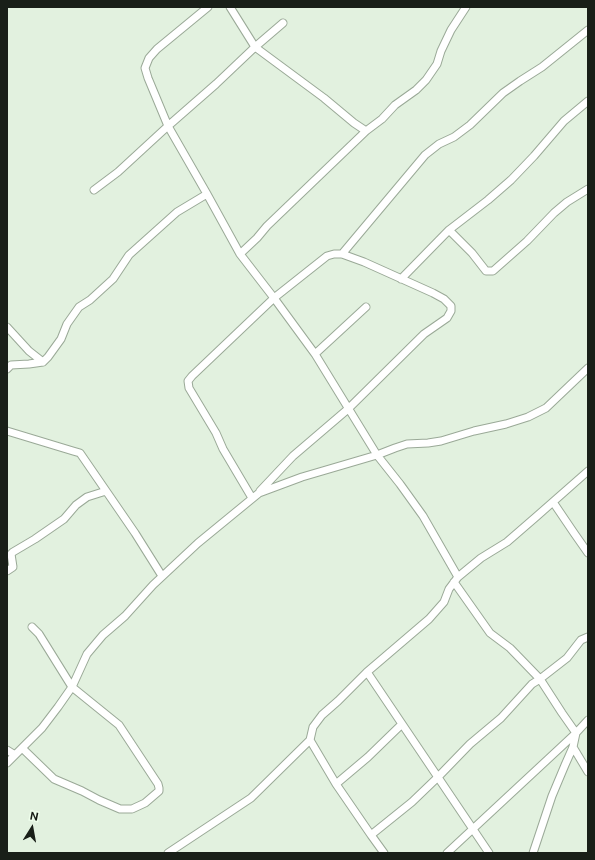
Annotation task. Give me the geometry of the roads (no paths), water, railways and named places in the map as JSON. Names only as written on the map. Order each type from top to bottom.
[{"type":"street","points":[[208,7],[157,49],[149,58],[145,68],[168,126],[240,254],[314,354],[377,455],[423,516],[456,579],[490,633],[510,648],[540,679],[576,733],[573,747],[552,796],[533,853]]},
{"type":"street","points":[[230,7],[255,47],[318,93],[366,131]]},
{"type":"street","points":[[240,254],[366,131],[382,119],[395,105],[416,90],[426,80],[437,64],[441,51],[451,30],[466,7]]},
{"type":"street","points":[[94,190],[118,172],[255,47],[283,24]]},
{"type":"street","points":[[342,254],[425,155],[439,144],[454,137],[470,125],[503,93],[542,67],[588,30]]},
{"type":"street","points":[[401,279],[449,230],[511,180],[564,121],[588,101]]},
{"type":"street","points":[[449,230],[472,253],[486,271],[493,271],[527,241],[554,213],[588,189]]},
{"type":"street","points":[[7,369],[11,365],[43,362],[61,339],[67,324],[79,308],[113,279],[129,256],[177,212],[207,194]]},
{"type":"street","points":[[7,763],[42,728],[72,687],[86,654],[103,635],[124,616],[162,576],[198,543],[259,493],[293,456],[348,409],[424,334],[447,318],[451,311],[451,306],[433,293],[364,262],[342,254],[334,254],[327,256],[274,298],[192,376],[188,381],[188,388],[252,498]]},
{"type":"street","points":[[314,354],[366,307]]},
{"type":"street","points":[[7,326],[29,351],[43,362]]},
{"type":"street","points":[[259,493],[302,477],[377,455],[407,444],[442,441],[474,430],[506,424],[528,417],[546,408],[588,368]]},
{"type":"street","points":[[7,431],[80,454],[135,533],[162,576]]},
{"type":"street","points":[[168,853],[251,798],[310,740],[313,727],[322,715],[367,672],[429,619],[444,602],[456,579],[481,558],[507,542],[588,471]]},
{"type":"street","points":[[7,571],[13,567],[11,554],[13,552],[64,519],[76,505],[87,497],[106,491]]},
{"type":"street","points":[[553,502],[588,553]]},
{"type":"street","points":[[22,748],[54,779],[120,809],[132,809],[145,803],[159,791],[158,784],[119,725],[72,687],[39,634],[32,626]]},
{"type":"street","points":[[371,835],[412,802],[470,744],[501,718],[532,684],[568,658],[581,640],[588,637]]},
{"type":"street","points":[[367,672],[489,853]]},
{"type":"street","points":[[447,853],[576,733],[588,720]]},
{"type":"street","points":[[336,784],[368,757],[402,724]]},
{"type":"street","points":[[310,740],[336,784],[384,853]]},
{"type":"street","points":[[573,747],[588,772]]},
{"type":"street","points":[[7,750],[15,755]]}]
